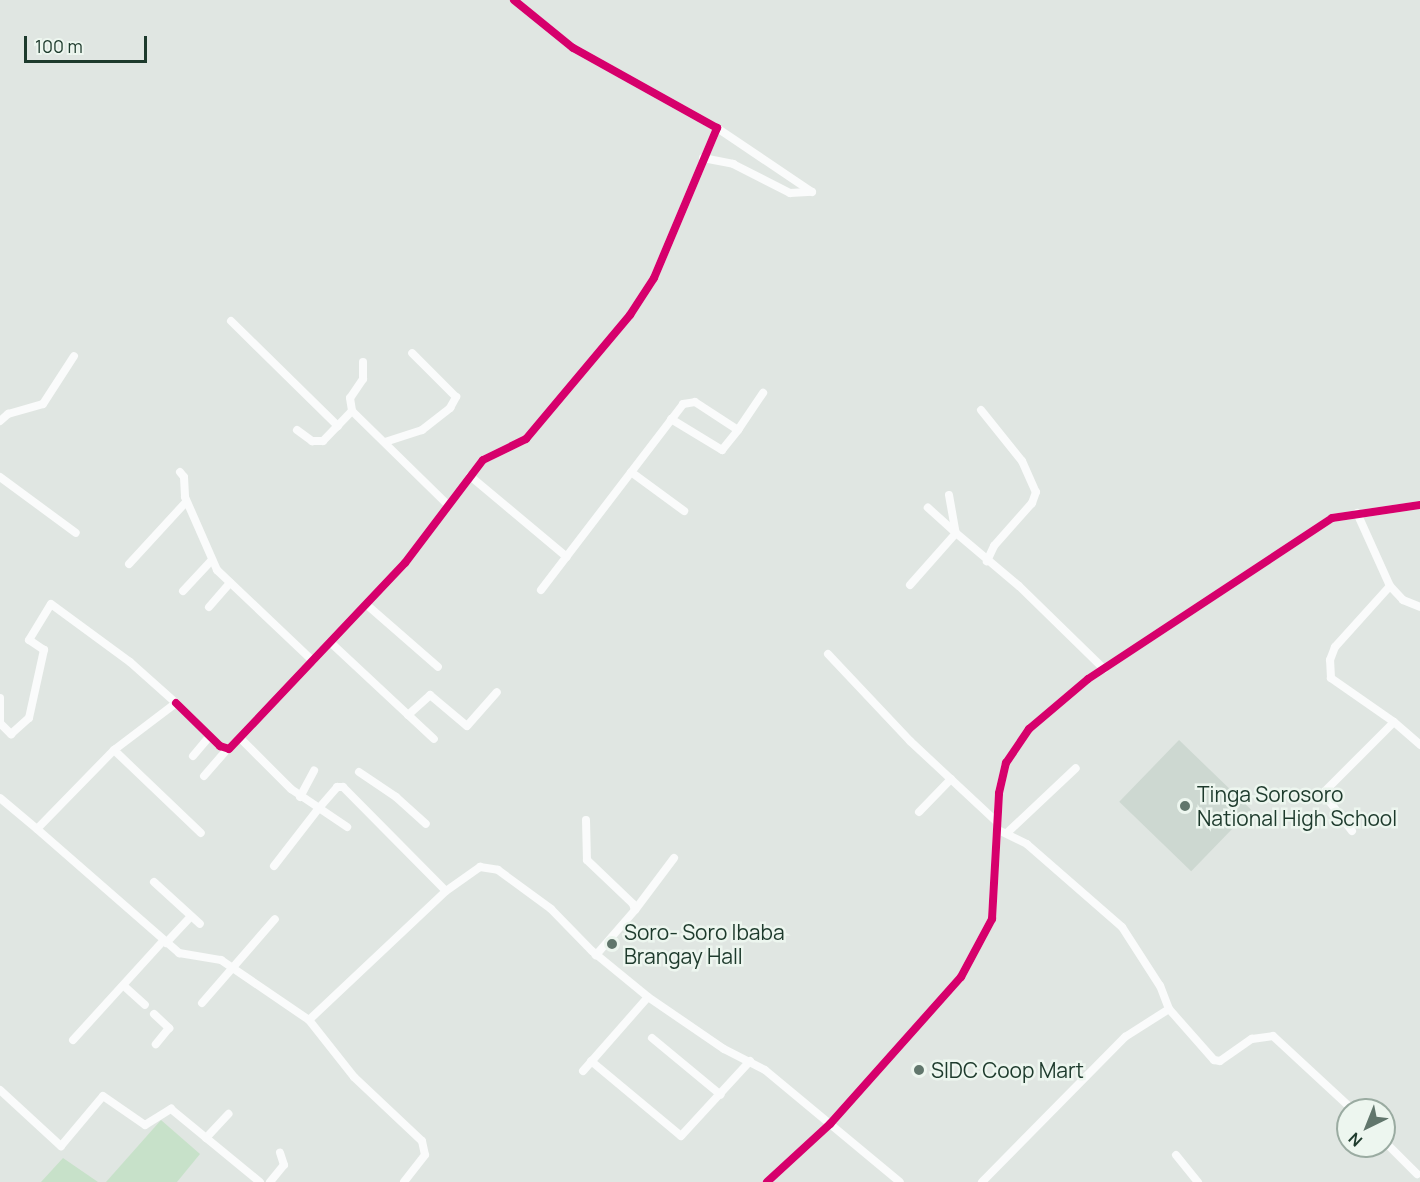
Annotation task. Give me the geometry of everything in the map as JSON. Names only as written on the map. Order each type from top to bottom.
[{"type":"street","points":[[514,0],[573,48],[717,128],[812,192],[790,193],[733,164],[703,158]]},
{"type":"street","points":[[204,776],[367,605],[470,476],[495,451],[526,439],[644,297],[684,212],[703,158],[717,128]]},
{"type":"street","points":[[231,321],[338,426]]},
{"type":"street","points":[[385,442],[422,430],[450,408],[456,397],[412,353]]},
{"type":"street","points":[[0,421],[8,414],[43,404],[74,356]]},
{"type":"street","points":[[363,362],[363,379],[350,398],[352,411],[448,505]]},
{"type":"street","points":[[671,419],[722,450],[763,393]]},
{"type":"street","points":[[541,590],[683,404],[695,402],[738,430]]},
{"type":"street","points":[[981,410],[1022,460],[1036,492],[1032,502],[994,546],[987,561]]},
{"type":"street","points":[[297,430],[318,443],[352,411]]},
{"type":"street","points":[[180,472],[186,502],[211,561],[230,583],[313,661]]},
{"type":"street","points":[[631,472],[684,511]]},
{"type":"street","points":[[470,476],[567,557]]},
{"type":"street","points":[[0,477],[76,533]]},
{"type":"street","points":[[949,495],[956,533]]},
{"type":"street","points":[[129,564],[186,502]]},
{"type":"street","points":[[767,1182],[830,1124],[961,977],[992,919],[997,826],[1006,763],[1029,729],[1067,695],[1296,538],[1332,518],[1420,505]]},
{"type":"street","points":[[928,508],[987,561],[1019,586],[1104,669]]},
{"type":"street","points":[[1357,513],[1390,586],[1402,600],[1420,607]]},
{"type":"street","points":[[910,585],[956,533]]},
{"type":"street","points":[[183,591],[211,561]]},
{"type":"street","points":[[209,608],[230,583]]},
{"type":"street","points":[[1390,586],[1335,647],[1329,669],[1331,678],[1349,694],[1394,722],[1420,745]]},
{"type":"street","points":[[0,698],[0,723],[11,734],[27,724],[39,684],[44,650],[29,640],[51,604],[130,662],[227,750]]},
{"type":"street","points":[[367,605],[438,667]]},
{"type":"street","points":[[330,642],[434,739]]},
{"type":"street","points":[[828,654],[997,826],[1064,874],[1122,927],[1160,986],[1169,1009],[1214,1060],[1220,1061],[1252,1039],[1273,1036],[1340,1098]]},
{"type":"street","points":[[408,715],[430,695],[467,726],[497,692]]},
{"type":"street","points":[[37,829],[114,750],[176,703]]},
{"type":"street","points":[[1352,831],[1323,793],[1394,722]]},
{"type":"street","points":[[193,756],[210,736]]},
{"type":"street","points":[[240,738],[300,797],[347,827]]},
{"type":"street","points":[[114,750],[201,833]]},
{"type":"street","points":[[1008,832],[1076,768]]},
{"type":"street","points":[[300,797],[314,771]]},
{"type":"street","points":[[359,772],[396,797],[426,824]]},
{"type":"street","points":[[919,812],[951,779]]},
{"type":"street","points":[[274,866],[338,786],[343,787],[446,891]]},
{"type":"street","points":[[0,798],[179,953],[213,958],[234,969],[309,1020],[354,1077],[422,1141],[425,1155],[404,1182]]},
{"type":"street","points":[[586,820],[587,860],[633,904],[635,910]]},
{"type":"street","points":[[596,955],[635,910],[674,858]]},
{"type":"street","points":[[309,1020],[446,891],[480,867],[498,870],[551,909],[596,955],[648,997],[724,1049],[750,1061],[900,1182]]},
{"type":"street","points":[[154,882],[200,924]]},
{"type":"street","points":[[73,1040],[190,917]]},
{"type":"street","points":[[202,1003],[234,969],[275,919]]},
{"type":"street","points":[[124,986],[145,1005]]},
{"type":"street","points":[[583,1071],[648,997]]},
{"type":"street","points":[[982,1182],[1125,1037],[1169,1009]]},
{"type":"street","points":[[154,1014],[169,1028],[156,1044]]},
{"type":"street","points":[[652,1038],[721,1095]]},
{"type":"street","points":[[591,1061],[681,1136],[750,1061]]},
{"type":"street","points":[[0,1090],[58,1146],[65,1146],[103,1096],[145,1125],[171,1109],[260,1182]]},
{"type":"street","points":[[206,1138],[228,1114]]},
{"type":"street","points":[[270,1182],[284,1165],[280,1153]]},
{"type":"street","points":[[1396,1153],[1417,1174]]},
{"type":"street","points":[[1176,1155],[1198,1182]]},
{"type":"shaded area","name":"Tinga Sorosoro National High School","points":[[1179,740],[1251,809],[1191,871],[1119,802]]},
{"type":"green space","points":[[161,1120],[200,1154],[177,1182],[106,1182]]},
{"type":"green space","points":[[63,1158],[98,1182],[41,1182]]},
{"type":"cycle path","points":[[176,703],[220,746],[229,749],[405,563],[483,460],[526,439],[630,315],[654,278],[717,128],[573,48],[514,0]]},
{"type":"cycle path","points":[[767,1182],[830,1124],[961,977],[992,919],[999,793],[1006,763],[1029,729],[1088,679],[1332,518],[1420,505]]},
{"type":"place","name":"Tinga Sorosoro National High School","points":[[1185,806]]},
{"type":"place","name":"Soro- Soro Ibaba Brangay Hall","points":[[612,944]]},
{"type":"place","name":"SIDC Coop Mart","points":[[919,1070]]}]
